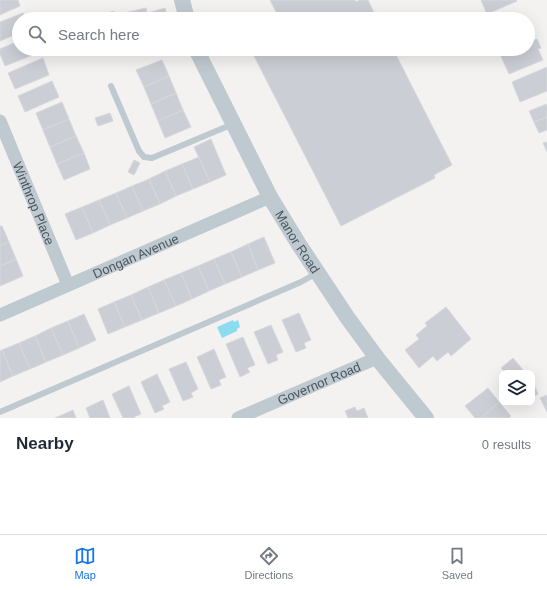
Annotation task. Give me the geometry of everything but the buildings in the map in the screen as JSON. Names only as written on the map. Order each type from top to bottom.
[{"type":"street","points":[[182,0],[186,12]]},
{"type":"street","name":"Manor Road","points":[[199,56],[270,197],[317,273],[377,358],[426,418]]},
{"type":"street","name":"Winthrop Place","points":[[0,121],[68,285]]},
{"type":"street","name":"Dongan Avenue","points":[[0,314],[270,197]]},
{"type":"street","name":"Governor Road","points":[[238,418],[377,358]]},
{"type":"lane","points":[[111,86],[139,151],[144,157],[152,158],[233,124]]},
{"type":"lane","points":[[0,412],[300,282],[317,273]]},
{"type":"water","points":[[233,320],[234,322],[238,320],[240,327],[237,331],[222,338],[217,327]]}]
